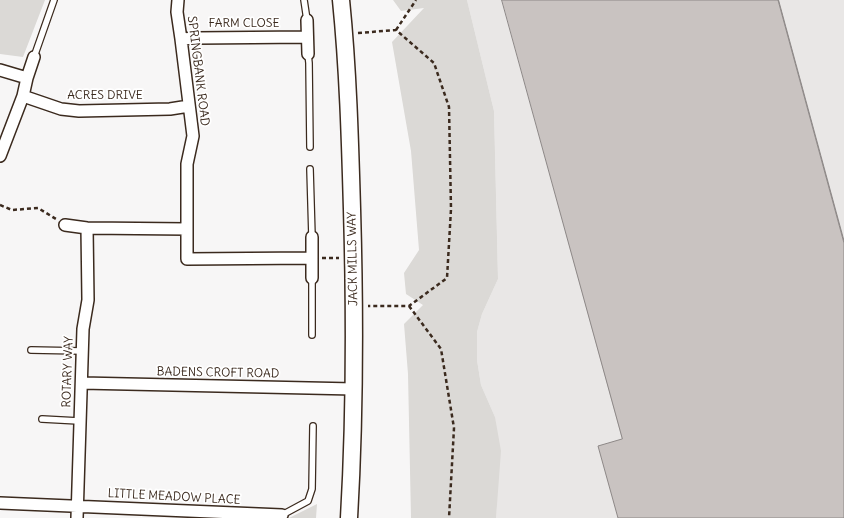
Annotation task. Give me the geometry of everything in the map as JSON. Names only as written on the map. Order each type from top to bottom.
[{"type":"main road","name":"JACK MILLS WAY","points":[[341,0],[350,142],[354,306],[354,389],[349,518]]},
{"type":"street","name":"SPRINGBANK ROAD","points":[[178,0],[177,12],[193,136],[187,164],[187,259],[312,258]]},
{"type":"street","points":[[307,20],[308,54]]},
{"type":"street","name":"FARM CLOSE","points":[[181,39],[307,37]]},
{"type":"street","points":[[0,156],[23,96],[26,78],[34,57]]},
{"type":"street","points":[[0,70],[26,78]]},
{"type":"street","name":"ACRES DRIVE","points":[[23,96],[61,109],[79,111],[170,109],[189,106]]},
{"type":"street","points":[[65,225],[87,228],[187,229]]},
{"type":"street","name":"ROTARY WAY","points":[[78,518],[79,421],[82,383],[83,329],[88,300],[87,228]]},
{"type":"street","points":[[312,237],[312,278]]},
{"type":"street","name":"BADENS CROFT ROAD","points":[[82,383],[354,389]]},
{"type":"street","name":"LITTLE MEADOW PLACE","points":[[0,503],[196,511],[269,517],[282,515]]},
{"type":"lane","points":[[34,57],[54,0]]},
{"type":"lane","points":[[304,0],[307,20]]},
{"type":"lane","points":[[308,54],[310,148]]},
{"type":"lane","points":[[310,169],[312,237]]},
{"type":"lane","points":[[312,278],[312,336]]},
{"type":"lane","points":[[31,350],[82,351]]},
{"type":"lane","points":[[42,419],[79,421]]},
{"type":"lane","points":[[282,515],[308,501],[312,489],[313,426]]},
{"type":"path","points":[[396,30],[416,0]]},
{"type":"path","points":[[343,34],[396,30],[434,63],[449,107],[451,209],[447,278],[409,306],[354,306]]},
{"type":"path","points":[[0,205],[12,210],[38,208],[65,225]]},
{"type":"path","points":[[312,258],[353,257]]},
{"type":"path","points":[[409,306],[441,350],[454,428],[449,518]]},
{"type":"shaded area","points":[[0,0],[45,0],[23,57],[0,54]]},
{"type":"shaded area","points":[[393,0],[467,0],[494,111],[498,279],[482,314],[477,332],[477,360],[481,385],[495,417],[501,451],[496,518],[411,518],[408,374],[404,324],[423,305],[406,294],[404,273],[419,250],[411,151],[392,42],[424,8],[401,11]]},
{"type":"shaded area","points":[[467,0],[844,0],[844,518],[496,518],[497,494],[495,417],[481,385],[477,360],[477,332],[482,314],[498,279],[494,111]]},
{"type":"shaded area","points":[[317,504],[316,518],[289,518]]},
{"type":"building","points":[[502,0],[778,0],[844,243],[844,518],[618,518],[598,446],[622,439]]}]
